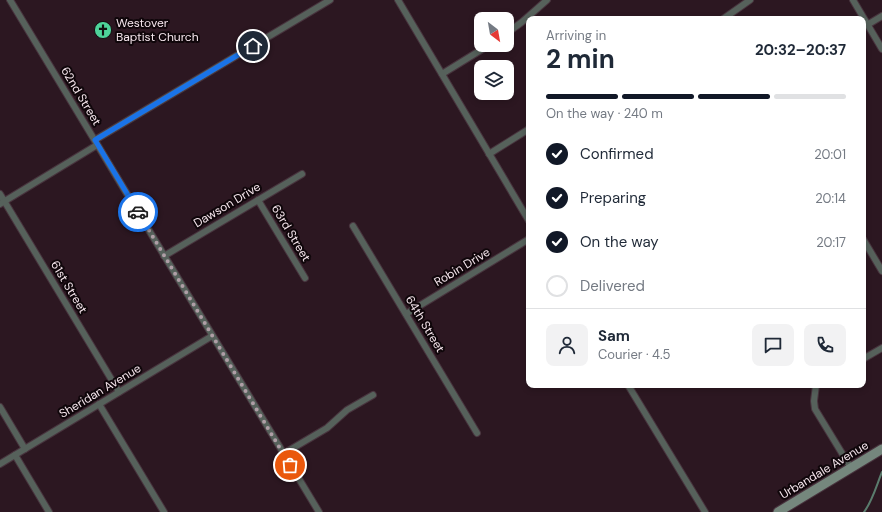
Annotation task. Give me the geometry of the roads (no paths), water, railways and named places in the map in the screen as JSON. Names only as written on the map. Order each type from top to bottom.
[{"type":"street","name":"62nd Street","points":[[10,0],[318,512]]},
{"type":"street","points":[[2,203],[96,143],[330,0]]},
{"type":"street","points":[[398,0],[526,216]]},
{"type":"street","points":[[529,16],[547,0]]},
{"type":"street","points":[[732,16],[750,0]]},
{"type":"street","points":[[853,0],[863,16]]},
{"type":"street","points":[[868,25],[882,16]]},
{"type":"street","points":[[514,28],[526,18]]},
{"type":"street","points":[[866,22],[882,49]]},
{"type":"street","points":[[442,74],[478,52]]},
{"type":"street","points":[[488,154],[526,131]]},
{"type":"street","name":"Dawson Drive","points":[[164,256],[302,174]]},
{"type":"street","name":"61st Street","points":[[0,194],[2,203],[119,392]]},
{"type":"street","name":"63rd Street","points":[[258,200],[305,278]]},
{"type":"street","name":"64th Street","points":[[353,226],[478,433]]},
{"type":"street","name":"Robin Drive","points":[[406,314],[526,241]]},
{"type":"street","points":[[866,244],[882,271]]},
{"type":"street","name":"Sheridan Avenue","points":[[0,464],[212,336]]},
{"type":"street","points":[[866,358],[882,348]]},
{"type":"street","points":[[630,388],[705,512]]},
{"type":"street","points":[[817,388],[814,401],[815,409],[851,468]]},
{"type":"street","points":[[284,454],[326,428],[347,410],[373,395]]},
{"type":"street","points":[[99,404],[164,512]]},
{"type":"street","points":[[0,408],[25,449]]},
{"type":"street","name":"Urbandale Avenue","points":[[778,512],[882,449]]},
{"type":"street","points":[[15,455],[49,512]]},
{"type":"waterway","points":[[864,512],[872,498],[882,472]]},
{"type":"place","name":"Westover Baptist Church","points":[[103,30]]}]
